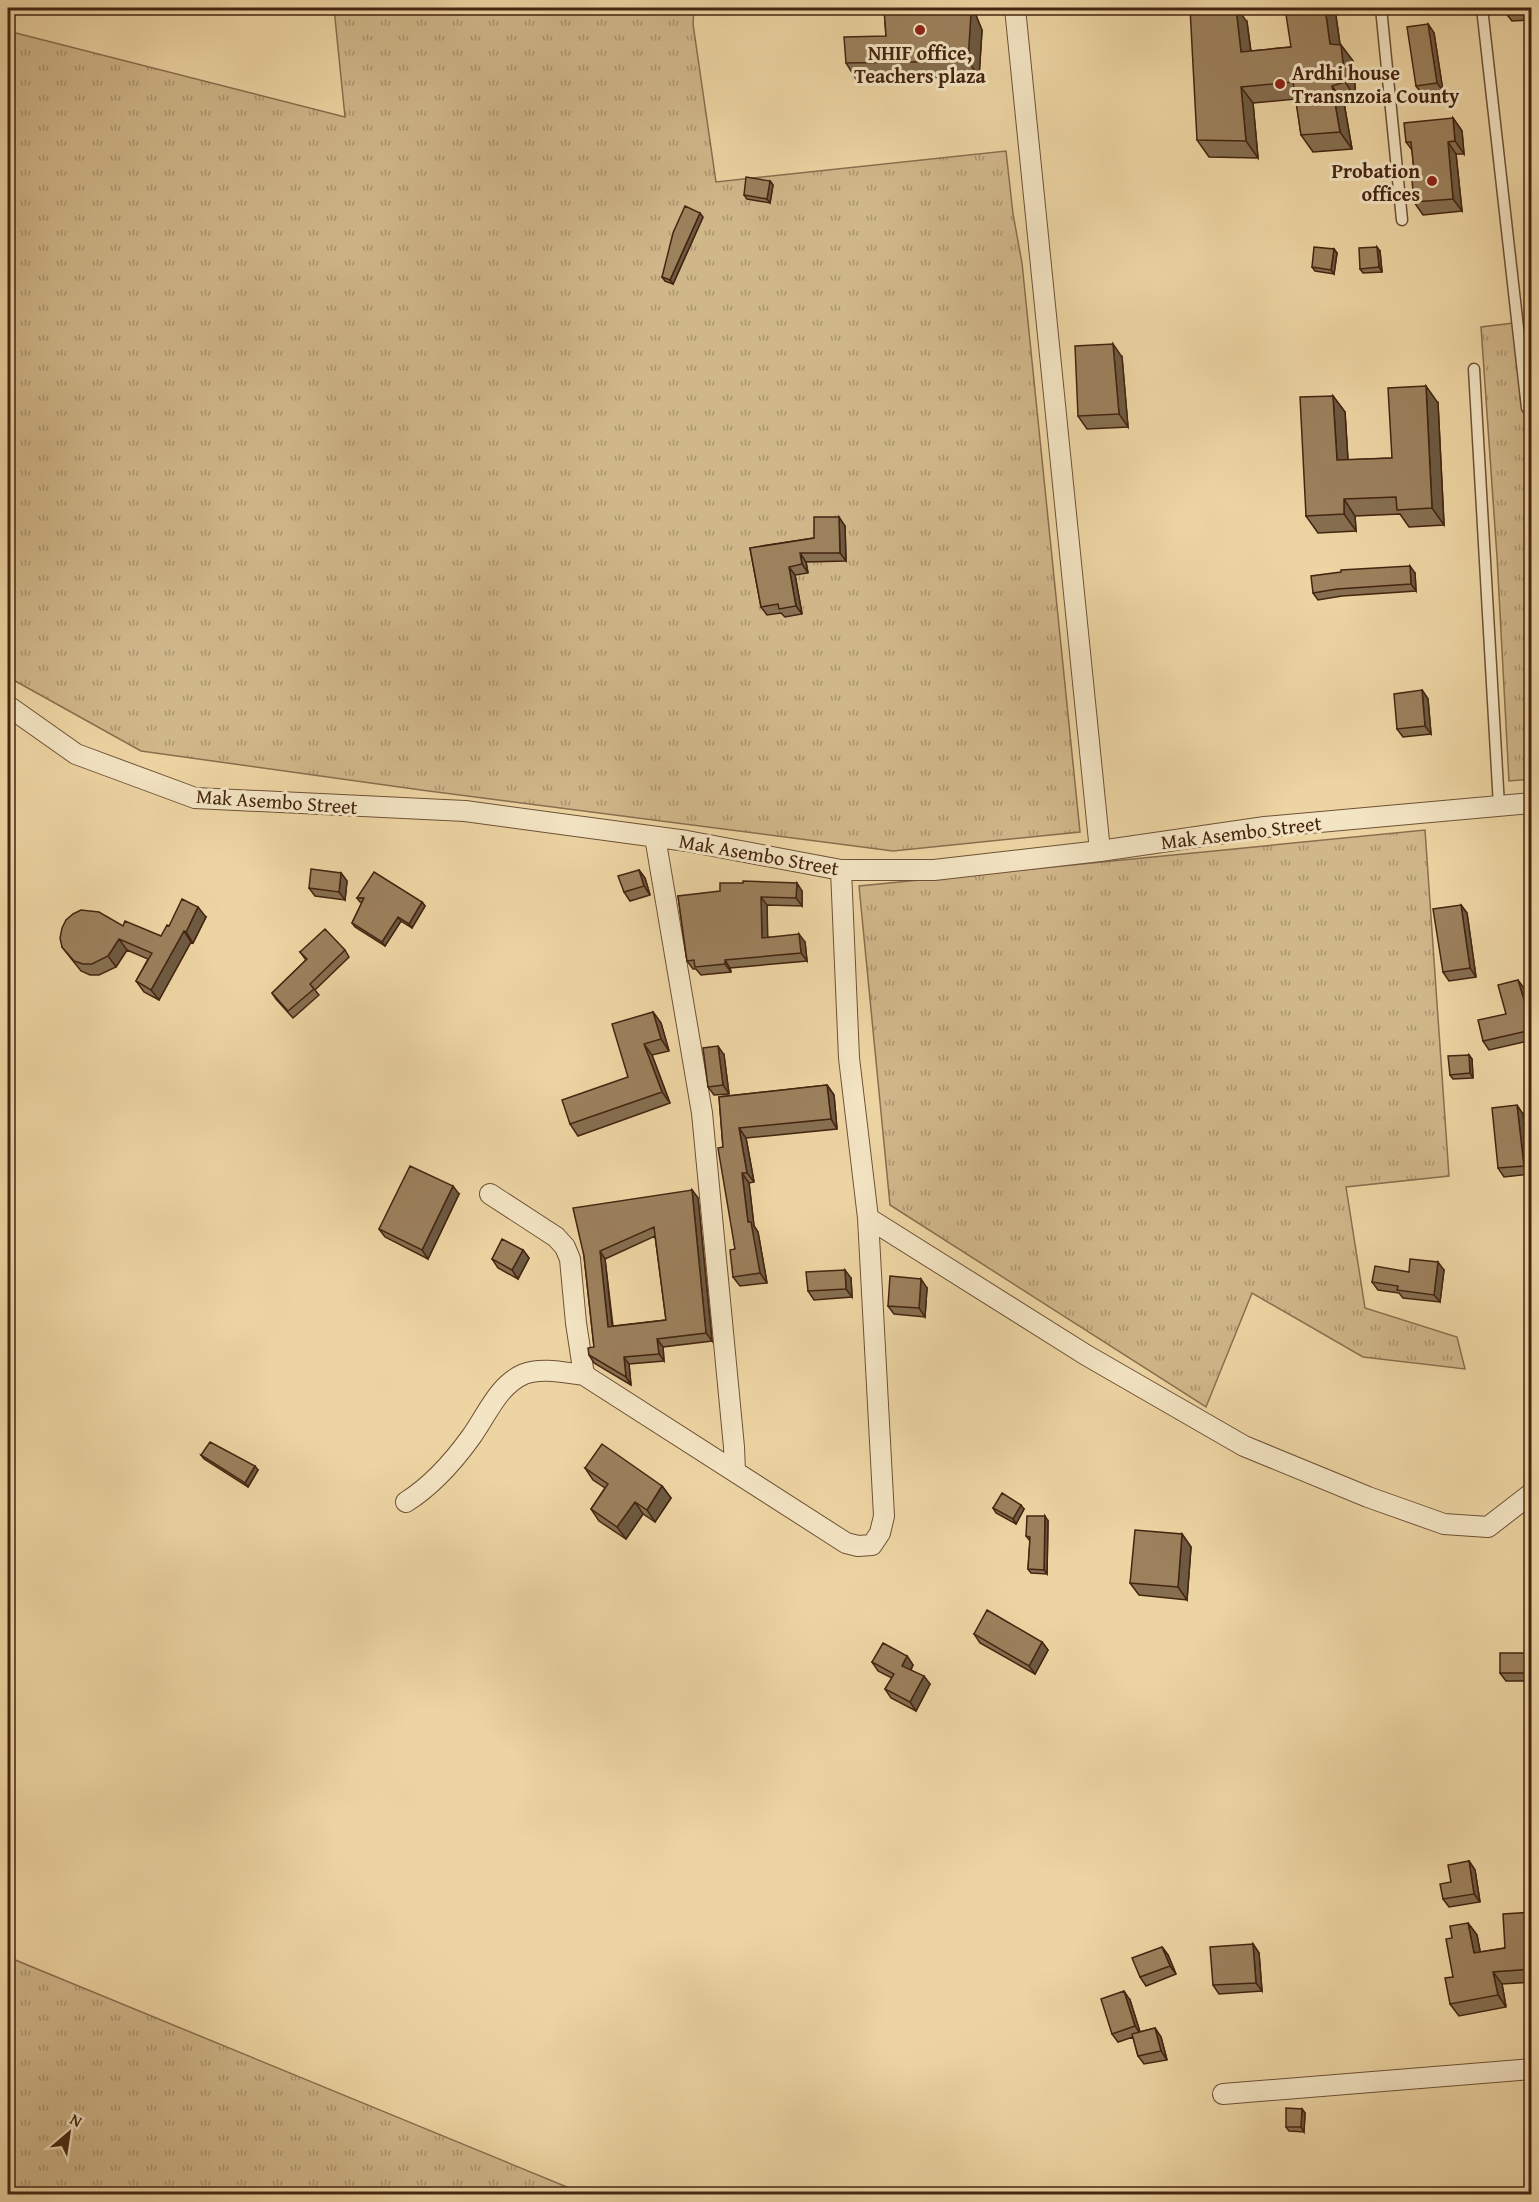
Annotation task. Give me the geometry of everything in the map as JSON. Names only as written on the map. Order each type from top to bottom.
[{"type":"street","points":[[1015,8],[1100,851]]},
{"type":"street","name":"Mak Asembo Street","points":[[8,706],[76,754],[195,798],[465,811],[655,837],[841,870],[934,870],[1100,851],[1265,827],[1532,803]]},
{"type":"street","points":[[655,837],[702,1113],[735,1472]]},
{"type":"street","points":[[406,1502],[438,1478],[470,1438],[505,1386],[526,1373],[551,1371],[584,1375],[846,1543],[858,1546],[872,1545],[880,1533],[884,1516],[868,1218],[849,1058],[841,870]]},
{"type":"street","points":[[490,1194],[556,1237],[566,1247],[570,1258],[584,1375]]},
{"type":"street","points":[[868,1218],[1086,1355],[1244,1446],[1368,1497],[1444,1524],[1488,1527],[1532,1493]]},
{"type":"street","points":[[1223,2094],[1532,2069]]},
{"type":"lane","points":[[1381,8],[1402,220]]},
{"type":"lane","points":[[1482,8],[1527,408]]},
{"type":"lane","points":[[1474,369],[1499,806]]},
{"type":"green space","points":[[334,8],[694,8],[693,24],[716,182],[1006,151],[1013,214],[1022,263],[1080,832],[893,851],[141,751],[8,677],[8,31],[345,117]]},
{"type":"green space","points":[[1531,321],[1531,779],[1509,781],[1497,557],[1481,327]]},
{"type":"green space","points":[[1425,830],[1449,1176],[1346,1187],[1365,1308],[1457,1337],[1465,1369],[1363,1357],[1252,1293],[1206,1407],[890,1205],[859,886]]},
{"type":"green space","points":[[8,1957],[584,2194],[8,2194]]},
{"type":"building","points":[[884,8],[968,8],[971,14],[968,61],[846,63],[844,37],[886,36]]},
{"type":"building","name":"Ardhi house Transnzoia County","points":[[1190,8],[1236,8],[1241,52],[1291,47],[1285,8],[1325,8],[1330,44],[1341,45],[1345,82],[1332,86],[1340,132],[1301,135],[1293,82],[1241,87],[1246,141],[1197,140]]},
{"type":"building","points":[[1504,8],[1532,8],[1532,9],[1504,11]]},
{"type":"building","points":[[1428,24],[1437,83],[1416,86],[1407,27]]},
{"type":"building","points":[[1453,118],[1455,141],[1448,142],[1453,199],[1414,202],[1412,180],[1415,180],[1411,142],[1406,142],[1404,123]]},
{"type":"building","points":[[746,177],[770,181],[767,199],[744,195]]},
{"type":"building","points":[[685,206],[700,213],[670,280],[662,277],[673,233]]},
{"type":"building","points":[[1314,247],[1334,249],[1331,270],[1312,267]]},
{"type":"building","points":[[1377,247],[1379,267],[1360,269],[1359,248]]},
{"type":"building","points":[[1113,344],[1119,414],[1078,416],[1075,346]]},
{"type":"building","points":[[1426,386],[1432,508],[1397,510],[1396,497],[1344,499],[1344,514],[1306,516],[1300,397],[1333,396],[1337,460],[1392,458],[1388,388]]},
{"type":"building","points":[[814,517],[839,517],[840,553],[800,553],[802,564],[789,567],[796,606],[779,609],[778,604],[761,607],[750,548],[814,538]]},
{"type":"building","points":[[1410,566],[1411,584],[1313,593],[1311,576],[1341,572],[1341,570]]},
{"type":"building","points":[[1422,690],[1425,726],[1397,729],[1394,694]]},
{"type":"building","points":[[311,869],[341,873],[339,892],[309,888]]},
{"type":"building","points":[[639,870],[644,886],[624,892],[618,876]]},
{"type":"building","points":[[374,872],[422,902],[409,924],[398,917],[382,942],[352,923],[364,898],[357,898]]},
{"type":"building","points":[[743,881],[797,883],[796,898],[761,897],[762,938],[799,934],[801,953],[725,960],[725,964],[695,967],[694,960],[687,961],[678,896],[720,891],[720,883],[743,883]]},
{"type":"building","points":[[182,899],[198,907],[186,932],[184,931],[151,990],[136,981],[152,953],[119,939],[108,956],[92,964],[83,964],[74,961],[62,947],[60,938],[66,920],[81,910],[99,912],[123,926],[125,921],[161,936],[167,925],[169,926]]},
{"type":"building","points":[[1461,905],[1470,968],[1443,972],[1433,909]]},
{"type":"building","points":[[325,929],[345,950],[310,984],[314,989],[288,1011],[272,993],[307,959],[300,952]]},
{"type":"building","points":[[1518,980],[1532,1030],[1483,1041],[1478,1020],[1506,1014],[1498,985]]},
{"type":"building","points":[[653,1012],[661,1039],[644,1044],[662,1092],[570,1124],[562,1100],[628,1077],[612,1024]]},
{"type":"building","points":[[718,1046],[723,1085],[708,1087],[703,1048]]},
{"type":"building","points":[[1469,1055],[1470,1073],[1450,1075],[1448,1056]]},
{"type":"building","points":[[827,1085],[831,1119],[739,1128],[747,1173],[742,1173],[748,1222],[751,1222],[760,1273],[733,1277],[730,1250],[735,1249],[718,1148],[723,1147],[719,1097]]},
{"type":"building","points":[[1517,1105],[1524,1166],[1498,1168],[1492,1108]]},
{"type":"building","points":[[410,1166],[453,1186],[422,1250],[379,1229]]},
{"type":"building","points":[[692,1190],[706,1333],[657,1339],[659,1354],[624,1357],[626,1377],[589,1355],[588,1348],[594,1347],[584,1256],[573,1208]],"holes":[[[654,1227],[666,1320],[608,1327],[600,1251]]]},
{"type":"building","points":[[502,1239],[523,1250],[512,1270],[492,1259]]},
{"type":"building","points":[[1410,1259],[1438,1262],[1434,1295],[1397,1290],[1398,1286],[1372,1282],[1375,1266],[1409,1272]]},
{"type":"building","points":[[845,1270],[846,1289],[808,1291],[806,1272]]},
{"type":"building","points":[[890,1276],[921,1279],[919,1308],[888,1306]]},
{"type":"building","points":[[210,1442],[255,1466],[245,1483],[201,1455]]},
{"type":"building","points":[[602,1444],[662,1486],[647,1510],[635,1502],[617,1527],[591,1509],[608,1484],[585,1468]]},
{"type":"building","points":[[1002,1493],[1021,1505],[1013,1519],[993,1508]]},
{"type":"building","points":[[1027,1516],[1045,1516],[1044,1570],[1028,1569],[1030,1537],[1026,1536]]},
{"type":"building","points":[[1135,1530],[1182,1534],[1178,1587],[1130,1583]]},
{"type":"building","points":[[987,1610],[1042,1642],[1029,1666],[974,1634]]},
{"type":"building","points":[[883,1643],[907,1656],[902,1666],[924,1676],[910,1702],[885,1689],[894,1674],[872,1662]]},
{"type":"building","points":[[1500,1653],[1525,1653],[1525,1673],[1500,1673]]},
{"type":"building","points":[[1469,1861],[1474,1894],[1443,1899],[1440,1884],[1451,1882],[1448,1865]]},
{"type":"building","points":[[1532,1912],[1532,1969],[1493,1972],[1498,1995],[1450,2004],[1445,1978],[1453,1977],[1446,1939],[1452,1938],[1450,1926],[1468,1923],[1474,1953],[1505,1948],[1503,1914]]},
{"type":"building","points":[[1253,1944],[1256,1983],[1213,1985],[1210,1947]]},
{"type":"building","points":[[1162,1947],[1170,1966],[1140,1977],[1132,1958]]},
{"type":"building","points":[[1124,1991],[1135,2026],[1112,2034],[1101,1999]]},
{"type":"building","points":[[1155,2028],[1161,2051],[1138,2056],[1132,2034]]},
{"type":"building","points":[[1286,2108],[1302,2109],[1301,2127],[1286,2127]]},
{"type":"place","name":"NHIF office, Teachers plaza","points":[[920,30]]},
{"type":"place","name":"Ardhi house Transnzoia County","points":[[1280,84]]},
{"type":"place","name":"Probation offices","points":[[1432,181]]}]
